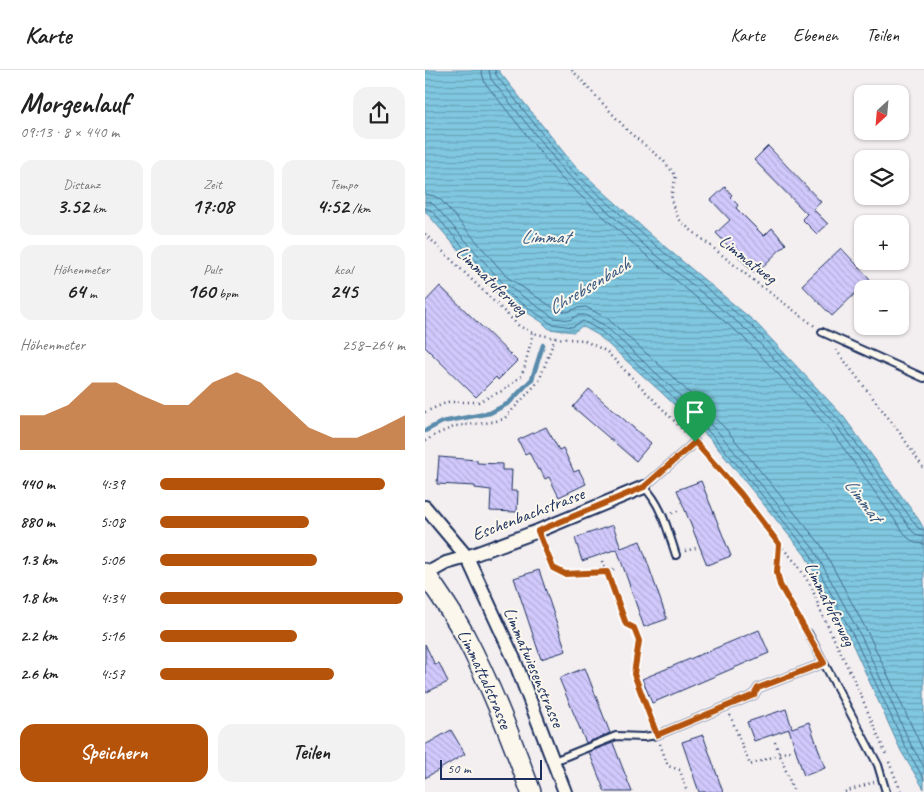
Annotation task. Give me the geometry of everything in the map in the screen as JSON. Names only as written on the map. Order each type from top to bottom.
[{"type":"main road","name":"Limmattalstrasse","points":[[426,574],[463,631],[480,665],[504,720],[531,792]]},
{"type":"street","name":"Eschenbachstrasse","points":[[426,574],[446,562],[467,557],[538,531],[644,487]]},
{"type":"street","name":"Limmatwiesenstrasse","points":[[425,507],[467,557],[514,659],[565,792]]},
{"type":"lane","points":[[822,332],[924,378]]},
{"type":"lane","points":[[676,555],[659,508],[644,487],[695,442]]},
{"type":"lane","points":[[808,633],[878,765],[886,792]]},
{"type":"lane","points":[[553,761],[615,736],[644,737],[657,735],[754,695],[758,688],[824,663]]},
{"type":"path","name":"Limmatweg","points":[[572,70],[630,133],[663,160],[676,176],[670,196],[673,209],[681,222],[822,332],[900,433],[924,469]]},
{"type":"path","name":"Limmatuferweg","points":[[425,234],[519,326],[533,333],[555,338],[583,340],[607,351],[695,442],[741,494],[779,544],[797,564],[812,588],[820,610],[856,684],[901,792]]},
{"type":"path","points":[[425,412],[448,402],[478,402],[504,390],[521,376],[533,333]]},
{"type":"path","points":[[425,442],[437,434],[456,426],[504,419],[539,381],[555,338]]},
{"type":"path","points":[[538,531],[553,568],[565,574],[607,572],[614,569]]},
{"type":"path","points":[[779,544],[777,572],[780,585],[808,633]]},
{"type":"path","points":[[683,547],[684,552],[696,548]]},
{"type":"path","points":[[602,561],[626,624],[634,628],[639,641],[634,674],[668,766],[680,770],[687,792]]},
{"type":"path","points":[[726,705],[750,765],[793,750]]},
{"type":"path","points":[[775,742],[794,792]]},
{"type":"path","points":[[845,792],[883,778]]},
{"type":"water","name":"Limmat","points":[[425,70],[498,70],[573,164],[651,235],[756,323],[843,416],[919,520],[924,529],[924,789],[901,751],[851,641],[805,555],[711,440],[598,335],[582,326],[574,332],[549,329],[542,322],[494,291],[425,211]]},
{"type":"building","points":[[768,146],[821,202],[813,209],[828,224],[817,234],[802,219],[807,214],[754,160]]},
{"type":"building","points":[[725,187],[732,195],[730,197],[738,205],[736,208],[764,236],[772,228],[786,244],[755,274],[716,233],[730,220],[711,200]]},
{"type":"building","points":[[841,248],[854,262],[854,270],[862,270],[870,279],[854,280],[854,295],[832,316],[802,285]]},
{"type":"building","points":[[440,286],[517,361],[498,380],[496,377],[476,397],[425,347],[425,302]]},
{"type":"building","points":[[589,389],[651,443],[636,461],[573,407]]},
{"type":"building","points":[[546,427],[559,450],[563,448],[574,472],[579,470],[586,484],[559,497],[549,477],[545,479],[529,452],[525,454],[518,440]]},
{"type":"building","points":[[439,457],[477,460],[477,463],[502,464],[502,470],[512,470],[511,491],[518,491],[517,512],[490,511],[491,490],[475,488],[475,486],[437,484]]},
{"type":"building","points":[[701,481],[731,556],[707,565],[677,490]]},
{"type":"building","points":[[613,525],[621,548],[640,541],[667,619],[644,627],[617,549],[582,561],[575,538]]},
{"type":"building","points":[[539,570],[566,651],[541,659],[514,578]]},
{"type":"building","points":[[759,630],[769,653],[652,703],[642,679]]},
{"type":"building","points":[[425,644],[435,665],[439,663],[448,682],[425,693]]},
{"type":"building","points":[[585,668],[610,733],[586,743],[559,678]]},
{"type":"building","points":[[786,709],[792,728],[809,722],[825,768],[804,776],[789,729],[754,741],[747,722]]},
{"type":"building","points":[[451,730],[465,754],[425,778],[425,745]]},
{"type":"building","points":[[703,735],[723,792],[699,792],[682,742]]},
{"type":"building","points":[[613,743],[632,792],[605,792],[589,752]]},
{"type":"waterway","name":"Chrebsenbach","points":[[425,431],[442,422],[490,413],[509,403],[532,379],[543,345]]},
{"type":"route","points":[[695,442],[741,494],[779,544],[777,572],[780,585],[824,663],[758,688],[754,695],[657,735],[634,674],[639,641],[634,628],[626,624],[607,572],[565,574],[553,568],[538,531],[644,487],[695,442]]}]
